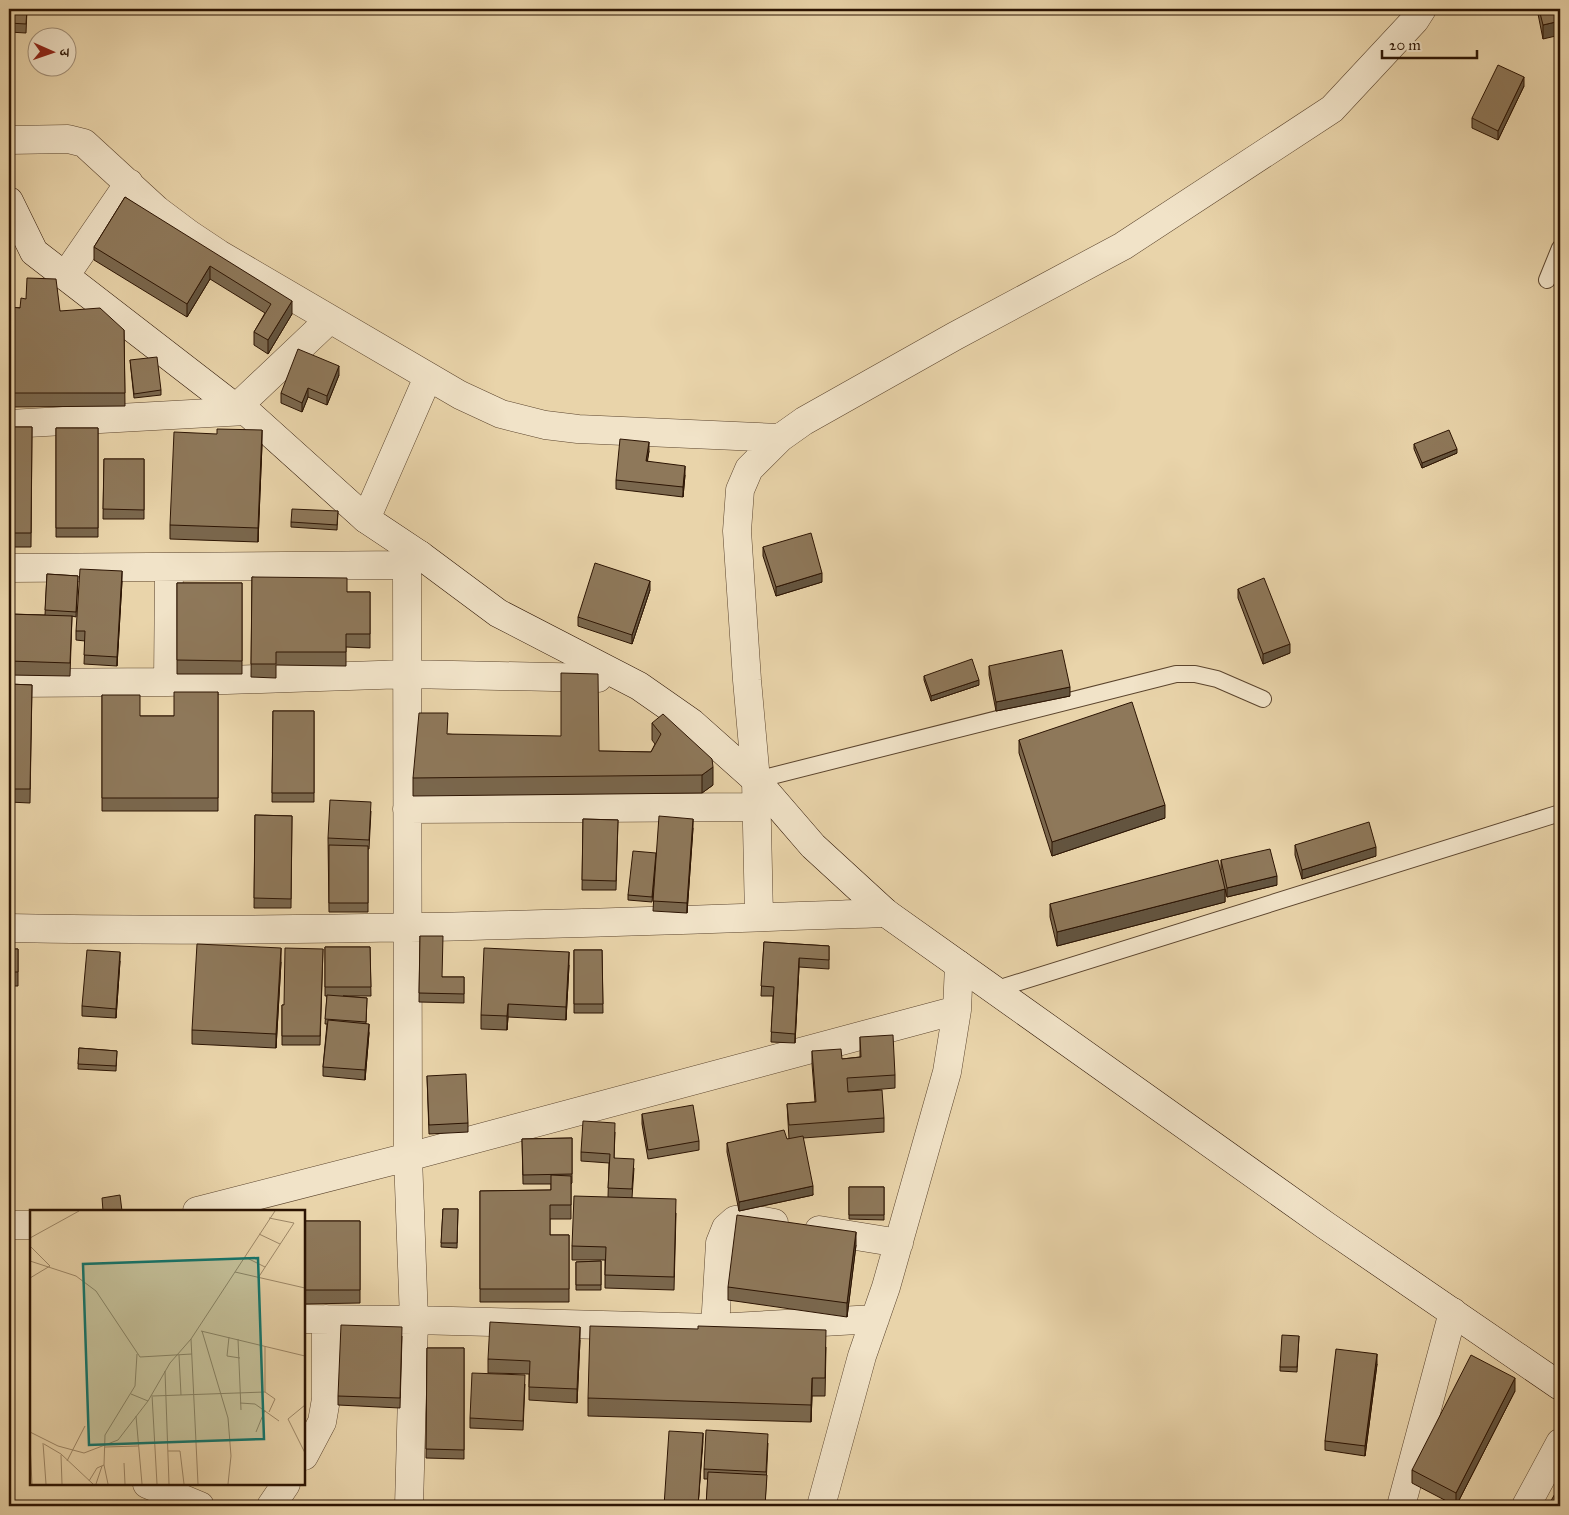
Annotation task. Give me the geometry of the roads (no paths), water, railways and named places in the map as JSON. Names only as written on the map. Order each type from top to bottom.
[{"type":"street","points":[[759,917],[756,780],[737,531],[740,490],[749,469],[780,438],[804,421],[955,336],[1123,246],[1332,110],[1415,20],[1422,9]]},
{"type":"street","points":[[9,140],[68,139],[84,143],[158,210],[219,254],[428,377],[460,395],[501,414],[545,425],[578,429],[780,438]]},
{"type":"street","points":[[65,276],[129,184]]},
{"type":"street","points":[[9,201],[34,252],[241,410],[414,560],[498,613],[639,686],[692,723],[756,780],[813,846],[886,912],[1325,1226],[1560,1386]]},
{"type":"street","points":[[9,424],[241,410],[330,319]]},
{"type":"street","points":[[366,519],[428,377]]},
{"type":"street","points":[[9,568],[169,567],[414,560]]},
{"type":"street","points":[[409,1506],[414,1320],[408,1157],[407,809],[408,674],[414,560]]},
{"type":"street","points":[[168,682],[169,567]]},
{"type":"street","points":[[9,683],[168,682],[408,674],[622,678]]},
{"type":"street","points":[[407,809],[756,807]]},
{"type":"street","points":[[9,928],[136,930],[514,926],[886,912]]},
{"type":"street","points":[[821,1506],[862,1356],[898,1243],[947,1072],[957,1010],[959,966]]},
{"type":"street","points":[[201,1210],[408,1157],[957,1010]]},
{"type":"street","points":[[715,1328],[720,1243],[726,1228],[735,1220],[747,1218],[898,1243]]},
{"type":"street","points":[[9,1225],[30,1225]]},
{"type":"street","points":[[1401,1506],[1453,1312]]},
{"type":"street","points":[[305,1454],[322,1422],[325,1407],[315,1319],[715,1328],[875,1319]]},
{"type":"street","points":[[1526,1506],[1560,1444]]},
{"type":"street","points":[[149,1485],[200,1506]]},
{"type":"street","points":[[271,1506],[285,1485]]},
{"type":"lane","points":[[1547,280],[1560,248]]},
{"type":"lane","points":[[756,780],[1176,674],[1195,674],[1217,679],[1263,699]]},
{"type":"lane","points":[[994,990],[1560,813]]}]
